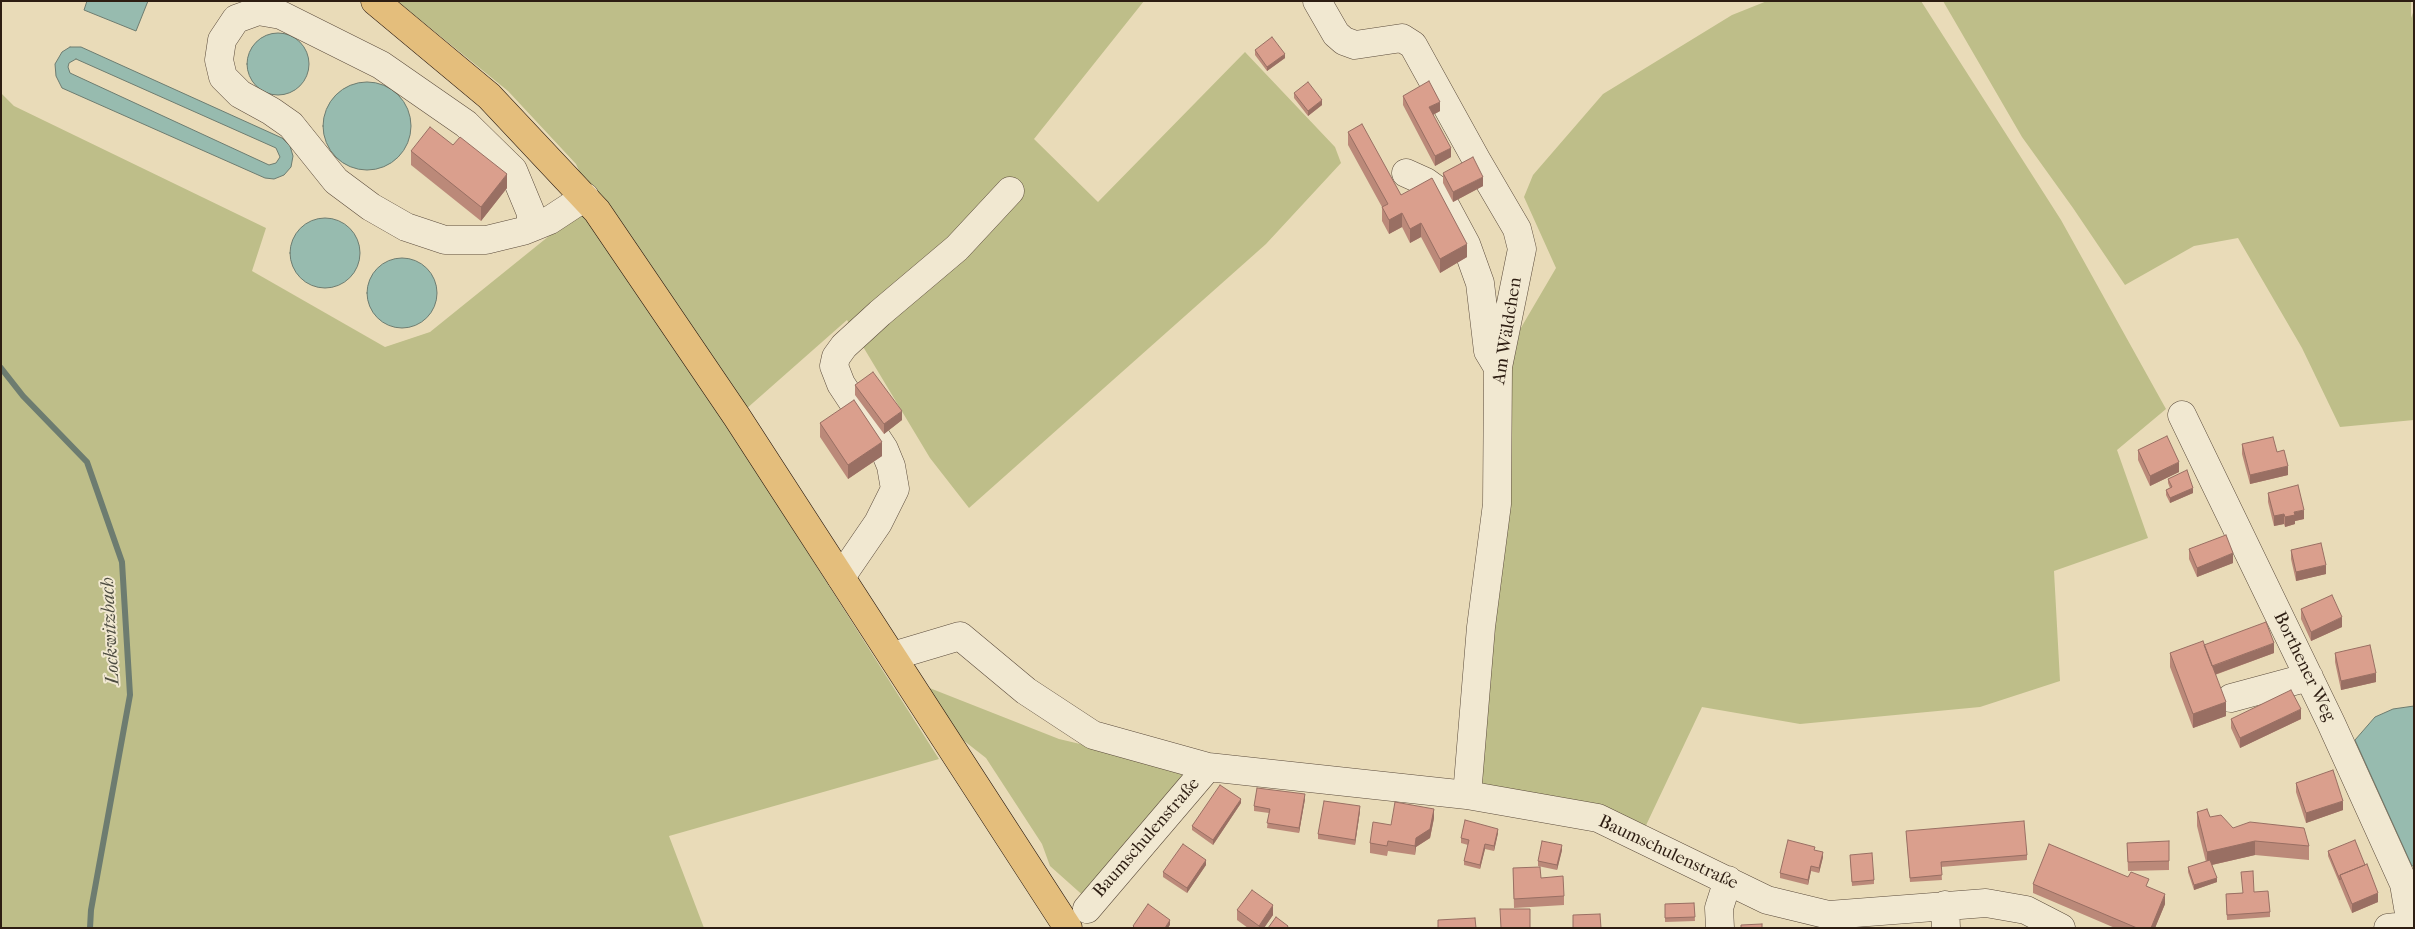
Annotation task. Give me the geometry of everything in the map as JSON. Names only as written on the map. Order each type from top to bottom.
[{"type":"main road","points":[[375,1],[489,96],[597,210],[737,417],[894,658],[1078,918]]},
{"type":"street","name":"Am Wäldchen","points":[[1317,1],[1336,34],[1344,41],[1355,45],[1402,38],[1413,45],[1517,229],[1522,249],[1498,367],[1497,504],[1481,627],[1467,795]]},
{"type":"street","points":[[533,227],[530,211],[514,170],[466,124],[381,65],[281,14],[258,11],[236,19],[222,40],[219,60],[223,77],[240,94],[271,111],[291,125],[336,181],[371,207],[406,227],[445,240],[486,240],[533,227],[550,220],[585,197]]},
{"type":"street","points":[[1406,174],[1426,182],[1437,190],[1466,244],[1480,283],[1488,351],[1498,367]]},
{"type":"street","points":[[841,577],[878,523],[895,489],[891,466],[884,448],[841,384],[834,366],[836,357],[844,346],[957,248],[1010,191]]},
{"type":"street","name":"Borthener Weg","points":[[2182,415],[2309,677],[2404,884],[2404,926]]},
{"type":"street","name":"Baumschulenstraße","points":[[894,658],[903,653],[960,636],[1026,691],[1093,735],[1208,767],[1467,795],[1598,818],[1768,900],[1829,915],[1946,916],[1986,903],[2008,905],[2026,910],[2061,928]]},
{"type":"street","points":[[2231,698],[2309,677]]},
{"type":"street","name":"Baumschulenstraße","points":[[1078,918],[1208,767]]},
{"type":"street","points":[[1720,928],[1719,908],[1728,880]]},
{"type":"green space","points":[[397,1],[1144,1],[1034,139],[1098,202],[1245,52],[1335,147],[1341,163],[1266,244],[969,508],[930,458],[847,320],[737,417],[597,211],[576,164],[508,91]]},
{"type":"green space","points":[[1767,1],[1921,1],[2061,220],[2166,409],[2117,450],[2148,538],[2054,571],[2060,681],[1980,707],[1800,724],[1702,707],[1640,838],[1467,795],[1498,367],[1556,268],[1524,197],[1533,175],[1603,94],[1732,15]]},
{"type":"green space","points":[[1943,1],[2411,1],[2411,18],[2414,10],[2414,420],[2340,427],[2302,348],[2238,238],[2194,246],[2125,285],[2022,137]]},
{"type":"green space","points":[[1,93],[14,106],[266,228],[252,271],[385,347],[430,332],[580,211],[670,336],[939,759],[669,836],[704,928],[1,928]]},
{"type":"green space","points":[[927,687],[1059,739],[1169,765],[1182,771],[1183,786],[1087,899],[1050,866],[1042,844],[986,758],[963,740]]},
{"type":"water","points":[[87,1],[148,1],[136,31],[84,10]]},
{"type":"water","points":[[272,33],[284,33],[300,42],[307,52],[309,64],[307,76],[300,86],[284,95],[272,95],[261,90],[252,81],[247,70],[247,58],[252,47],[261,38]]},
{"type":"water","points":[[70,47],[81,47],[282,138],[290,146],[293,156],[291,167],[284,175],[274,179],[265,178],[62,88],[56,76],[55,64],[62,52]],"holes":[[[76,59],[276,148],[280,157],[276,163],[269,165],[70,73],[69,63]]]},
{"type":"water","points":[[367,82],[384,85],[398,95],[408,109],[411,126],[408,143],[398,157],[384,167],[367,170],[350,167],[336,157],[326,143],[323,126],[326,109],[336,95],[350,85]]},
{"type":"water","points":[[318,218],[332,218],[345,224],[354,233],[360,246],[358,266],[350,278],[332,288],[318,288],[305,282],[296,273],[290,260],[290,246],[296,233],[305,224]]},
{"type":"water","points":[[402,258],[415,261],[427,268],[434,280],[437,293],[434,306],[427,318],[415,325],[402,328],[389,325],[377,318],[370,306],[367,293],[370,280],[377,268],[389,261]]},
{"type":"water","points":[[2414,706],[2414,866],[2412,866],[2355,740],[2375,717],[2393,709]]},
{"type":"building","points":[[1272,37],[1285,54],[1267,67],[1255,50]]},
{"type":"building","points":[[1429,81],[1440,102],[1429,107],[1451,148],[1435,156],[1403,96]]},
{"type":"building","points":[[1308,82],[1322,100],[1308,111],[1294,93]]},
{"type":"building","points":[[1362,124],[1401,195],[1432,178],[1467,244],[1440,259],[1421,223],[1410,229],[1402,213],[1389,220],[1382,207],[1388,204],[1348,132]]},
{"type":"building","points":[[430,127],[453,145],[460,137],[507,174],[481,207],[411,151]]},
{"type":"building","points":[[1473,157],[1483,177],[1453,192],[1443,173]]},
{"type":"building","points":[[873,372],[902,411],[884,424],[855,385]]},
{"type":"building","points":[[854,400],[882,442],[848,465],[820,423]]},
{"type":"building","points":[[2167,436],[2179,462],[2150,476],[2138,450]]},
{"type":"building","points":[[2273,437],[2277,452],[2284,450],[2288,466],[2250,475],[2242,444]]},
{"type":"building","points":[[2187,470],[2193,488],[2170,498],[2166,490],[2172,487],[2168,479]]},
{"type":"building","points":[[2298,485],[2304,510],[2294,512],[2295,515],[2285,517],[2284,514],[2274,516],[2268,493]]},
{"type":"building","points":[[2226,535],[2233,553],[2197,568],[2189,549]]},
{"type":"building","points":[[2321,543],[2326,565],[2296,572],[2291,550]]},
{"type":"building","points":[[2332,595],[2342,617],[2311,632],[2301,609]]},
{"type":"building","points":[[2266,622],[2274,643],[2212,666],[2204,645]]},
{"type":"building","points":[[2203,641],[2226,702],[2193,714],[2170,653]]},
{"type":"building","points":[[2370,645],[2376,673],[2341,681],[2335,653]]},
{"type":"building","points":[[2291,690],[2301,709],[2240,738],[2231,719]]},
{"type":"building","points":[[2333,770],[2343,801],[2306,813],[2296,783]]},
{"type":"building","points":[[1220,785],[1241,799],[1213,840],[1192,826]]},
{"type":"building","points":[[1257,788],[1305,794],[1299,828],[1267,823],[1270,809],[1254,806]]},
{"type":"building","points":[[1324,801],[1360,806],[1355,840],[1318,834]]},
{"type":"building","points":[[1395,802],[1434,809],[1430,829],[1416,838],[1415,846],[1388,841],[1387,846],[1370,843],[1373,822],[1391,825]]},
{"type":"building","points":[[2207,809],[2210,817],[2221,815],[2233,828],[2250,822],[2304,828],[2309,846],[2255,841],[2207,852],[2197,812]]},
{"type":"building","points":[[1465,820],[1498,829],[1494,846],[1485,844],[1480,865],[1464,861],[1469,840],[1461,838]]},
{"type":"building","points":[[2024,821],[2027,855],[1941,862],[1942,875],[1910,878],[1906,831]]},
{"type":"building","points":[[1788,840],[1815,847],[1814,850],[1823,852],[1819,868],[1811,866],[1808,880],[1780,873]]},
{"type":"building","points":[[2355,840],[2365,865],[2340,875],[2340,880],[2328,851]]},
{"type":"building","points":[[1542,841],[1562,845],[1557,865],[1538,861]]},
{"type":"building","points":[[2169,841],[2169,861],[2128,862],[2127,843]]},
{"type":"building","points":[[1183,844],[1206,860],[1187,888],[1163,872]]},
{"type":"building","points":[[2049,844],[2128,877],[2131,872],[2149,879],[2146,886],[2165,894],[2151,928],[2137,928],[2033,884]]},
{"type":"building","points":[[1872,853],[1874,880],[1852,882],[1850,855]]},
{"type":"building","points":[[2210,860],[2217,878],[2194,885],[2188,867]]},
{"type":"building","points":[[2367,864],[2378,893],[2352,904],[2340,875]]},
{"type":"building","points":[[1540,867],[1541,878],[1563,876],[1564,896],[1514,899],[1513,868]]},
{"type":"building","points":[[2253,871],[2254,892],[2268,891],[2270,912],[2227,915],[2226,894],[2243,893],[2241,872]]},
{"type":"building","points":[[1252,890],[1273,905],[1259,926],[1237,910]]},
{"type":"building","points":[[1694,903],[1695,917],[1665,918],[1665,904]]},
{"type":"building","points":[[1148,904],[1170,920],[1165,928],[1135,928],[1133,926]]},
{"type":"building","points":[[1500,909],[1530,909],[1530,928],[1501,928]]},
{"type":"building","points":[[1600,914],[1601,928],[1573,928],[1573,915]]},
{"type":"building","points":[[1276,917],[1288,926],[1287,928],[1268,928]]},
{"type":"building","points":[[1475,918],[1476,928],[1438,928],[1438,920]]},
{"type":"building","points":[[1762,924],[1762,928],[1741,928],[1741,925]]},
{"type":"waterway","name":"Lockwitzbach","points":[[1,368],[23,396],[87,462],[122,562],[130,695],[91,910],[90,928]]}]
